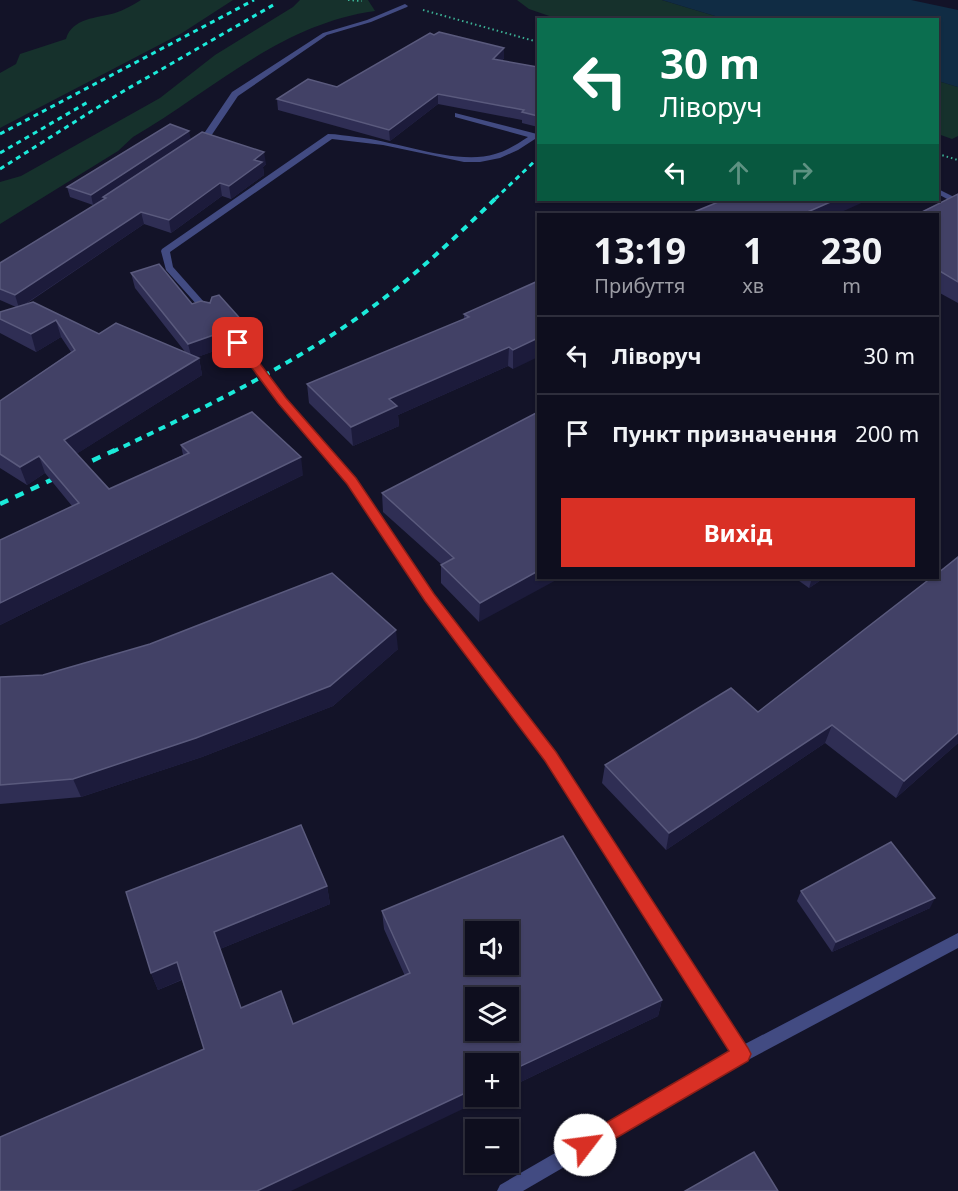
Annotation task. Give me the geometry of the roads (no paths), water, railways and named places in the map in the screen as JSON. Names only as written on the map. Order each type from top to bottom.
[{"type":"lane","points":[[187,150],[206,138],[235,94],[255,80],[325,34],[369,21],[405,6]]},
{"type":"lane","points":[[458,115],[536,137]]},
{"type":"lane","points":[[210,314],[169,268],[165,252],[331,136],[388,144],[450,160],[476,162],[499,156],[536,137]]},
{"type":"lane","points":[[939,192],[958,202]]},
{"type":"lane","points":[[238,343],[282,401],[351,481],[429,597],[551,756],[742,1054]]},
{"type":"lane","points":[[506,1191],[742,1054],[958,940]]},
{"type":"water","points":[[662,0],[911,0],[958,10],[958,87],[939,81],[939,18],[722,18]]},
{"type":"railway","points":[[0,134],[254,0]]},
{"type":"railway","points":[[0,169],[122,92],[275,4]]},
{"type":"railway","points":[[0,153],[88,102]]},
{"type":"railway","points":[[495,199],[537,159]]},
{"type":"railway","points":[[112,452],[245,386],[341,329],[420,269],[497,197]]},
{"type":"railway","points":[[0,504],[115,450]]}]
